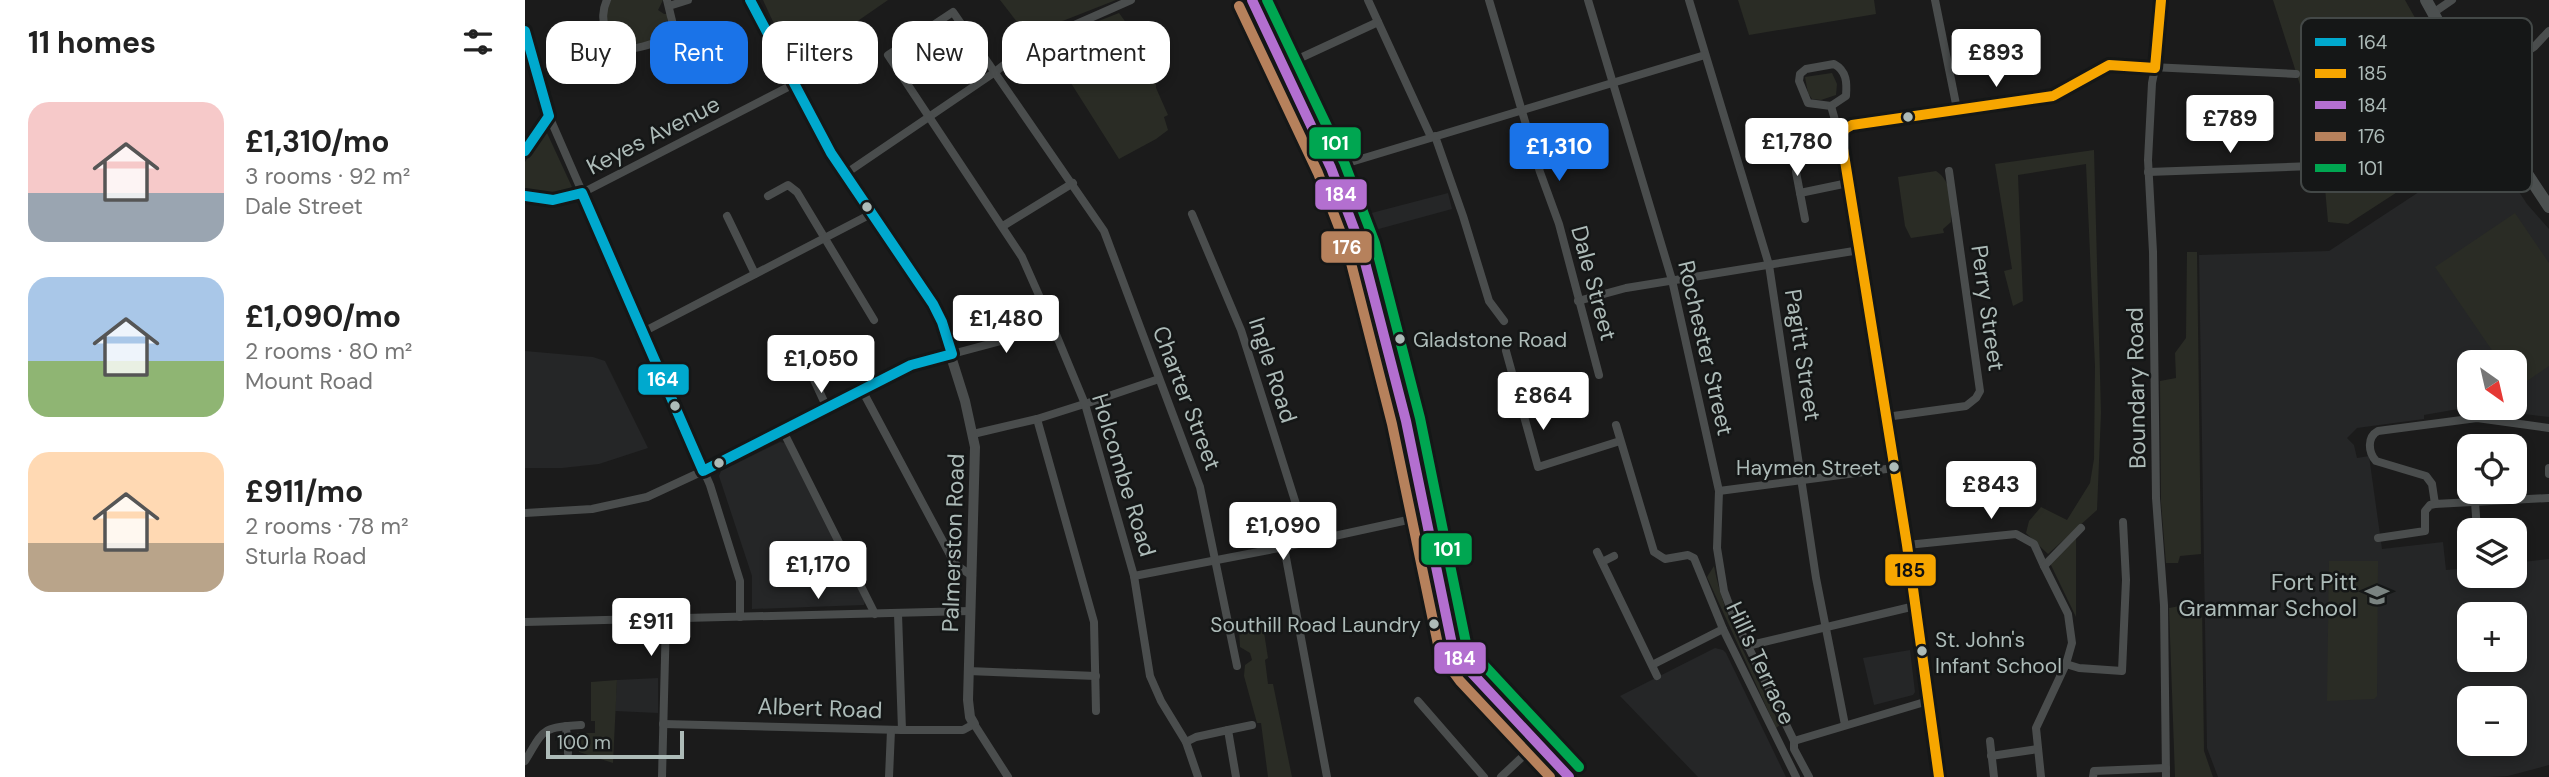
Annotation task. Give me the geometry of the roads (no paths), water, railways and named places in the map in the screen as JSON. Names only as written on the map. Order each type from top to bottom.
[{"type":"main road","points":[[1252,0],[1331,168],[1367,267],[1406,421],[1453,649],[1470,671],[1569,777]]},
{"type":"main road","points":[[2426,0],[2436,18]]},
{"type":"main road","points":[[2532,182],[2549,207]]},
{"type":"street","points":[[607,0],[602,15],[605,29],[619,45],[629,48],[663,41],[670,36],[674,29],[668,3],[688,0]]},
{"type":"street","name":"Palmerston Road","points":[[750,0],[822,138],[933,304],[952,354],[973,434],[976,467],[968,671],[968,708],[974,724]]},
{"type":"street","points":[[1368,0],[1433,137],[1463,216],[1489,301],[1504,321]]},
{"type":"street","name":"Dale Street","points":[[1489,0],[1540,172],[1559,224],[1599,375]]},
{"type":"street","name":"Rochester Street","points":[[1588,0],[1672,280],[1719,491],[1717,543],[1727,602],[1794,740],[1794,749],[1809,777]]},
{"type":"street","name":"Pagitt Street","points":[[1689,0],[1769,265],[1816,578],[1845,725]]},
{"type":"street","points":[[1935,0],[1957,109]]},
{"type":"street","name":"Boundary Road","points":[[2161,0],[2151,87],[2148,172],[2154,322],[2156,498],[2164,605],[2166,772]]},
{"type":"street","points":[[2433,13],[2452,0]]},
{"type":"street","points":[[845,174],[995,72],[1029,45],[1130,1]]},
{"type":"street","name":"Charter Street","points":[[888,55],[954,12],[1104,231],[1200,487],[1237,666]]},
{"type":"street","points":[[1283,66],[1378,23]]},
{"type":"street","points":[[525,31],[549,116],[703,471],[739,576],[740,617]]},
{"type":"street","points":[[2532,48],[2549,31]]},
{"type":"street","name":"Holcombe Road","points":[[888,55],[1022,257],[1053,327],[1083,404],[1134,576],[1150,676],[1161,701],[1186,742],[1198,777]]},
{"type":"street","points":[[1331,168],[1705,55]]},
{"type":"street","points":[[1834,64],[1841,68],[1847,84],[1846,96],[1831,106],[1808,103],[1799,81],[1800,74],[1806,69],[1834,64]]},
{"type":"street","points":[[1939,777],[1907,545],[1841,142],[1843,131],[1852,125],[2056,95],[2107,65],[2296,74]]},
{"type":"street","name":"Keyes Avenue","points":[[525,196],[549,201],[582,193],[794,85]]},
{"type":"street","points":[[1831,106],[1835,120],[1843,131]]},
{"type":"street","points":[[525,151],[549,116]]},
{"type":"street","points":[[2148,172],[2301,166]]},
{"type":"street","name":"Perry Street","points":[[1886,417],[1966,406],[1980,391],[1949,171]]},
{"type":"street","points":[[1795,172],[1805,219]]},
{"type":"street","points":[[1003,226],[1073,183]]},
{"type":"street","points":[[1800,193],[1848,183]]},
{"type":"street","points":[[768,196],[788,185],[797,192],[874,320]]},
{"type":"street","points":[[643,332],[871,214]]},
{"type":"street","name":"Ingle Road","points":[[1192,214],[1241,330],[1308,542]]},
{"type":"street","points":[[727,216],[755,274]]},
{"type":"street","points":[[1578,301],[1626,288],[1860,250]]},
{"type":"street","points":[[525,513],[592,509],[646,497],[703,471],[911,365],[1053,327]]},
{"type":"street","points":[[799,347],[827,408]]},
{"type":"street","points":[[1506,351],[1538,467],[1620,440],[1616,425]]},
{"type":"street","points":[[973,434],[1037,419],[1159,379]]},
{"type":"street","points":[[862,390],[955,564],[972,576]]},
{"type":"street","points":[[2435,504],[2432,484],[2426,475],[2385,465],[2374,459],[2370,443],[2374,433],[2477,418],[2549,428]]},
{"type":"street","points":[[1037,419],[1094,622],[1096,711]]},
{"type":"street","points":[[783,431],[875,614]]},
{"type":"street","name":"Hill's Terrace","points":[[1620,440],[1655,553],[1669,560],[1690,555],[1696,562],[1723,629],[1796,777]]},
{"type":"street","points":[[1719,491],[1894,468]]},
{"type":"street","points":[[2549,468],[2549,474]]},
{"type":"street","points":[[2527,499],[2549,498]]},
{"type":"street","points":[[2378,538],[2424,531],[2424,511],[2430,505],[2457,503]]},
{"type":"street","points":[[1134,576],[1426,516]]},
{"type":"street","points":[[2066,664],[2079,668],[2122,671],[2126,580],[2123,522]]},
{"type":"street","points":[[2045,566],[2081,528]]},
{"type":"street","points":[[1907,545],[2016,534],[2034,544],[2068,614],[2072,643],[2066,664],[2036,729],[2041,777]]},
{"type":"street","points":[[1284,547],[1327,777]]},
{"type":"street","points":[[1597,552],[1657,676]]},
{"type":"street","points":[[1602,562],[1614,556]]},
{"type":"street","points":[[1747,646],[1915,606]]},
{"type":"street","points":[[525,622],[970,611]]},
{"type":"street","points":[[898,614],[902,730]]},
{"type":"street","points":[[662,777],[666,618]]},
{"type":"street","points":[[1652,665],[1723,629]]},
{"type":"street","points":[[968,671],[1095,676]]},
{"type":"street","points":[[1418,701],[1484,777]]},
{"type":"street","points":[[1794,740],[1928,701]]},
{"type":"street","name":"Albert Road","points":[[663,724],[963,730],[974,724]]},
{"type":"street","points":[[974,724],[1008,777]]},
{"type":"street","points":[[1186,742],[1196,737],[1252,724]]},
{"type":"street","points":[[525,761],[540,734],[552,727],[581,725]]},
{"type":"street","points":[[566,726],[568,752]]},
{"type":"street","points":[[889,777],[891,730]]},
{"type":"street","points":[[1228,730],[1236,777]]},
{"type":"street","points":[[1990,741],[1994,777]]},
{"type":"street","points":[[1501,777],[1537,743]]},
{"type":"street","points":[[1991,756],[2038,749]]},
{"type":"street","points":[[2093,777],[2094,771],[2166,772]]},
{"type":"place","name":"Gladstone Road","points":[[1400,339]]},
{"type":"place","name":"Haymen Street","points":[[1894,467]]},
{"type":"place","name":"Fort Pitt Grammar School","points":[[2377,595]]},
{"type":"place","name":"Southill Road Laundry","points":[[1434,624]]},
{"type":"place","name":"St. John's Infant School","points":[[1922,651]]}]
